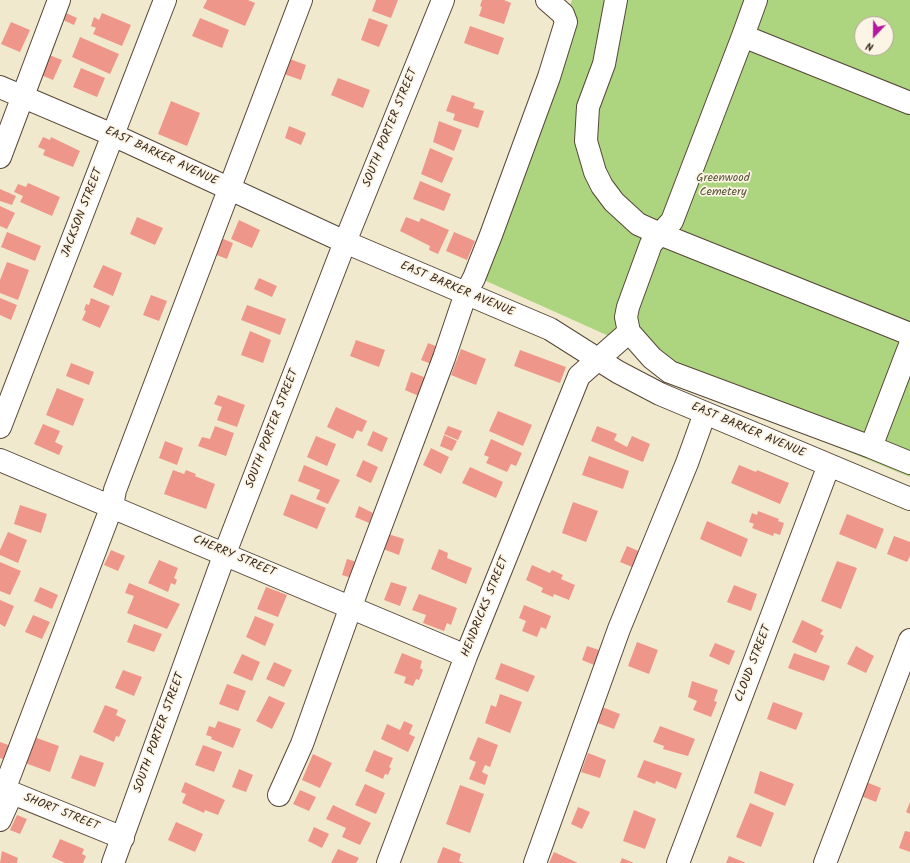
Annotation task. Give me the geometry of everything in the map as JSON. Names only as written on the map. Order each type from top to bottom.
[{"type":"street","points":[[0,157],[59,0]]},
{"type":"street","name":"JACKSON STREET","points":[[0,427],[165,0]]},
{"type":"street","points":[[0,820],[5,790],[112,506],[115,490],[231,189],[252,126],[301,0]]},
{"type":"street","name":"SOUTH PORTER STREET","points":[[113,863],[225,553],[345,242],[443,0]]},
{"type":"street","points":[[279,794],[302,744],[351,607],[444,358],[466,294],[491,235],[549,77],[566,22],[563,14],[548,0]]},
{"type":"street","points":[[615,0],[604,64],[588,107],[586,141],[595,172],[602,186],[614,202],[638,224],[660,234],[910,334]]},
{"type":"street","points":[[756,0],[672,221],[652,244],[628,307],[626,317],[629,332],[652,358],[670,372],[910,463]]},
{"type":"street","points":[[743,36],[910,103]]},
{"type":"street","name":"EAST BARKER AVENUE","points":[[0,87],[113,135],[345,242],[550,330],[618,372],[660,394],[910,499]]},
{"type":"street","name":"HENDRICKS STREET","points":[[388,863],[466,656],[579,376],[599,360],[629,332]]},
{"type":"street","points":[[871,447],[910,345]]},
{"type":"street","points":[[535,863],[619,629],[705,413]]},
{"type":"street","name":"CHERRY STREET","points":[[0,460],[225,553],[466,656]]},
{"type":"street","name":"CLOUD STREET","points":[[678,863],[829,465]]},
{"type":"street","points":[[825,863],[910,640]]},
{"type":"street","name":"SHORT STREET","points":[[5,790],[123,838]]},
{"type":"green space","name":"Greenwood Cemetery","points":[[572,0],[910,0],[910,477],[663,375],[620,341],[475,276]]},
{"type":"building","points":[[207,0],[248,0],[255,3],[245,26],[203,8]]},
{"type":"building","points":[[376,0],[398,0],[391,18],[372,11]]},
{"type":"building","points":[[482,0],[504,0],[511,3],[504,24],[479,16],[482,7],[480,6]]},
{"type":"building","points":[[66,13],[77,18],[74,25],[63,20]]},
{"type":"building","points":[[102,13],[131,25],[122,46],[93,34],[96,28],[91,26],[94,17],[99,20]]},
{"type":"building","points":[[200,18],[229,30],[222,48],[192,36]]},
{"type":"building","points":[[369,18],[388,25],[379,47],[361,40]]},
{"type":"building","points":[[11,22],[30,30],[20,52],[1,44]]},
{"type":"building","points":[[470,26],[504,38],[498,55],[464,43]]},
{"type":"building","points":[[80,37],[119,54],[110,74],[72,57]]},
{"type":"building","points":[[49,55],[62,60],[53,80],[41,75]]},
{"type":"building","points":[[290,59],[306,65],[301,80],[284,74]]},
{"type":"building","points":[[81,68],[105,78],[97,97],[73,87]]},
{"type":"building","points":[[338,78],[370,90],[363,108],[331,95]]},
{"type":"building","points":[[452,95],[475,103],[473,108],[484,111],[478,128],[453,120],[455,114],[446,111]]},
{"type":"building","points":[[171,101],[200,113],[187,146],[158,134]]},
{"type":"building","points":[[439,121],[462,130],[454,151],[433,142]]},
{"type":"building","points":[[289,126],[306,133],[301,145],[285,138]]},
{"type":"building","points":[[43,137],[50,140],[51,137],[80,151],[73,167],[43,155],[45,150],[38,147]]},
{"type":"building","points":[[430,148],[453,158],[442,183],[421,174]]},
{"type":"building","points":[[420,181],[451,194],[444,211],[413,199]]},
{"type":"building","points":[[28,183],[60,197],[52,216],[20,202],[23,196],[14,192],[18,184],[26,187]]},
{"type":"building","points":[[0,189],[16,196],[12,205],[0,201]]},
{"type":"building","points":[[0,206],[15,213],[7,229],[0,226]]},
{"type":"building","points":[[137,217],[163,228],[155,245],[130,234]]},
{"type":"building","points":[[406,217],[419,222],[421,218],[449,230],[438,254],[429,250],[430,246],[400,231]]},
{"type":"building","points":[[239,220],[260,230],[252,248],[231,239]]},
{"type":"building","points":[[7,232],[41,246],[35,261],[1,247]]},
{"type":"building","points":[[454,232],[475,241],[467,260],[446,251]]},
{"type":"building","points":[[221,238],[233,243],[227,259],[214,254]]},
{"type":"building","points":[[7,262],[29,270],[18,300],[0,293],[0,280]]},
{"type":"building","points":[[103,265],[122,273],[113,296],[93,287]]},
{"type":"building","points":[[259,278],[277,286],[272,297],[254,289]]},
{"type":"building","points":[[151,295],[167,301],[159,321],[143,315]]},
{"type":"building","points":[[0,298],[17,305],[11,320],[0,315]]},
{"type":"building","points":[[91,298],[110,306],[100,328],[82,320],[86,311],[84,310],[86,304],[89,305]]},
{"type":"building","points":[[247,305],[286,319],[280,335],[241,320]]},
{"type":"building","points":[[250,331],[271,340],[263,363],[241,355]]},
{"type":"building","points":[[356,340],[385,350],[379,367],[350,356]]},
{"type":"building","points":[[428,343],[443,349],[436,366],[421,360]]},
{"type":"building","points":[[461,349],[486,359],[476,385],[451,375]]},
{"type":"building","points":[[520,350],[566,367],[560,383],[514,366]]},
{"type":"building","points":[[71,363],[94,372],[89,385],[66,376]]},
{"type":"building","points":[[411,372],[429,379],[421,397],[405,390]]},
{"type":"building","points":[[57,388],[84,399],[73,426],[46,415]]},
{"type":"building","points":[[218,395],[245,405],[237,427],[217,420],[222,407],[214,404]]},
{"type":"building","points":[[336,407],[367,421],[362,432],[357,430],[353,439],[327,427]]},
{"type":"building","points":[[498,411],[532,425],[523,446],[489,431]]},
{"type":"building","points":[[43,424],[60,431],[55,442],[63,446],[59,455],[34,444]]},
{"type":"building","points":[[215,426],[234,433],[226,456],[198,446],[202,437],[210,439]]},
{"type":"building","points":[[448,426],[462,431],[458,440],[444,434]]},
{"type":"building","points":[[597,426],[617,434],[614,440],[627,447],[632,436],[650,444],[643,462],[591,441]]},
{"type":"building","points":[[373,431],[388,438],[382,452],[367,445]]},
{"type":"building","points":[[444,435],[457,441],[452,451],[440,446]]},
{"type":"building","points":[[316,436],[336,444],[327,466],[307,457]]},
{"type":"building","points":[[491,439],[522,453],[516,466],[511,464],[507,472],[486,463],[489,457],[484,455]]},
{"type":"building","points":[[165,441],[183,448],[177,465],[159,458]]},
{"type":"building","points":[[431,448],[449,457],[441,474],[423,465]]},
{"type":"building","points":[[589,456],[629,471],[623,489],[582,475]]},
{"type":"building","points":[[363,460],[378,467],[371,483],[356,476]]},
{"type":"building","points":[[304,465],[340,480],[328,504],[316,499],[320,490],[298,481]]},
{"type":"building","points":[[739,465],[756,472],[757,470],[789,483],[780,504],[731,483]]},
{"type":"building","points":[[470,467],[503,482],[496,498],[462,483]]},
{"type":"building","points":[[173,470],[184,474],[186,470],[196,474],[195,476],[215,484],[206,509],[164,494]]},
{"type":"building","points":[[291,494],[326,508],[317,529],[283,515]]},
{"type":"building","points":[[573,502],[598,511],[586,542],[562,533]]},
{"type":"building","points":[[20,505],[47,514],[41,533],[14,524]]},
{"type":"building","points":[[359,506],[373,513],[369,523],[355,517]]},
{"type":"building","points":[[758,511],[779,519],[778,521],[784,523],[780,535],[774,533],[773,536],[752,528],[754,524],[749,522],[752,513],[757,515]]},
{"type":"building","points":[[847,514],[884,529],[876,549],[839,534]]},
{"type":"building","points":[[707,521],[748,539],[741,557],[700,539]]},
{"type":"building","points":[[8,532],[27,540],[18,563],[0,555],[0,550]]},
{"type":"building","points":[[388,534],[404,539],[399,555],[383,549]]},
{"type":"building","points":[[894,536],[910,542],[910,556],[907,562],[887,554]]},
{"type":"building","points":[[627,546],[643,553],[637,569],[620,562]]},
{"type":"building","points":[[439,549],[448,553],[447,558],[472,568],[466,584],[431,569]]},
{"type":"building","points":[[111,550],[125,556],[118,571],[104,565]]},
{"type":"building","points":[[347,559],[360,563],[355,579],[342,575]]},
{"type":"building","points":[[159,560],[178,568],[174,578],[177,580],[175,585],[171,583],[168,592],[148,583]]},
{"type":"building","points":[[837,561],[857,568],[841,609],[821,601]]},
{"type":"building","points":[[0,562],[21,571],[10,595],[0,591]]},
{"type":"building","points":[[532,565],[550,573],[552,570],[563,575],[561,579],[575,585],[569,600],[554,594],[553,597],[541,592],[543,588],[526,580]]},
{"type":"building","points":[[391,582],[407,587],[400,606],[384,600]]},
{"type":"building","points":[[129,583],[180,604],[167,629],[127,613],[134,596],[125,593]]},
{"type":"building","points":[[734,585],[757,594],[751,611],[727,602]]},
{"type":"building","points":[[40,587],[58,595],[52,609],[34,601]]},
{"type":"building","points":[[266,587],[287,595],[278,617],[257,609]]},
{"type":"building","points":[[419,594],[457,608],[451,625],[447,623],[444,631],[423,623],[426,615],[412,610]]},
{"type":"building","points":[[0,600],[14,606],[5,627],[0,624]]},
{"type":"building","points":[[524,605],[551,616],[546,629],[541,627],[537,637],[522,631],[526,621],[519,618]]},
{"type":"building","points":[[33,615],[50,622],[42,639],[25,632]]},
{"type":"building","points":[[255,616],[274,624],[265,646],[246,637]]},
{"type":"building","points":[[802,620],[823,630],[820,634],[824,636],[816,653],[792,642]]},
{"type":"building","points":[[134,624],[162,634],[154,652],[127,642]]},
{"type":"building","points":[[637,642],[658,650],[649,674],[628,666]]},
{"type":"building","points":[[715,643],[735,651],[729,665],[709,656]]},
{"type":"building","points":[[587,646],[605,652],[599,667],[582,660]]},
{"type":"building","points":[[856,646],[874,656],[866,673],[847,664]]},
{"type":"building","points":[[402,653],[422,661],[420,668],[423,670],[419,680],[416,679],[413,686],[404,683],[406,677],[394,673]]},
{"type":"building","points":[[794,653],[830,666],[824,681],[788,668]]},
{"type":"building","points":[[242,654],[260,662],[252,681],[233,673]]},
{"type":"building","points":[[274,662],[292,670],[284,687],[266,679]]},
{"type":"building","points":[[501,663],[535,676],[528,692],[495,679]]},
{"type":"building","points":[[123,670],[142,677],[134,696],[115,688]]},
{"type":"building","points":[[692,681],[718,690],[714,701],[717,702],[711,717],[693,710],[697,701],[688,697]]},
{"type":"building","points":[[227,684],[246,691],[238,711],[219,704]]},
{"type":"building","points":[[500,694],[522,702],[510,733],[485,723],[491,705],[496,707]]},
{"type":"building","points":[[269,696],[285,703],[272,729],[256,721]]},
{"type":"building","points":[[773,702],[803,713],[796,730],[767,719]]},
{"type":"building","points":[[105,705],[118,710],[116,715],[126,720],[119,737],[116,736],[114,742],[93,732]]},
{"type":"building","points":[[602,707],[620,714],[614,729],[595,722]]},
{"type":"building","points":[[218,721],[241,729],[233,748],[211,739],[212,737],[206,735],[209,726],[215,728]]},
{"type":"building","points":[[404,721],[413,725],[409,734],[415,737],[408,752],[381,739],[387,724],[400,730]]},
{"type":"building","points":[[660,726],[695,739],[688,756],[663,749],[664,746],[653,742]]},
{"type":"building","points":[[34,737],[59,746],[50,772],[25,763]]},
{"type":"building","points":[[478,737],[498,745],[490,767],[485,765],[482,772],[488,775],[485,785],[469,779],[476,762],[469,759]]},
{"type":"building","points":[[0,742],[14,747],[9,761],[0,758]]},
{"type":"building","points":[[203,745],[222,752],[214,772],[195,765]]},
{"type":"building","points":[[374,750],[393,758],[389,767],[391,768],[388,775],[385,774],[383,779],[365,771]]},
{"type":"building","points":[[588,753],[606,760],[600,778],[581,772]]},
{"type":"building","points":[[313,754],[332,763],[320,788],[302,780]]},
{"type":"building","points":[[80,755],[104,763],[95,787],[71,778]]},
{"type":"building","points":[[644,760],[682,773],[676,789],[656,781],[655,784],[637,777]]},
{"type":"building","points":[[239,769],[253,775],[246,792],[232,787]]},
{"type":"building","points":[[760,771],[794,784],[785,806],[754,793]]},
{"type":"building","points":[[185,782],[225,800],[218,815],[205,810],[204,813],[182,803],[186,794],[181,792]]},
{"type":"building","points":[[866,782],[881,788],[876,802],[861,796]]},
{"type":"building","points":[[365,784],[385,793],[376,814],[355,805]]},
{"type":"building","points":[[460,785],[484,794],[470,833],[446,824]]},
{"type":"building","points":[[300,790],[316,797],[309,811],[293,804]]},
{"type":"building","points":[[910,802],[910,814],[906,812]]},
{"type":"building","points":[[750,803],[774,813],[761,847],[736,837]]},
{"type":"building","points":[[333,805],[371,823],[360,845],[342,837],[346,828],[326,819]]},
{"type":"building","points":[[578,807],[590,812],[582,829],[571,824]]},
{"type":"building","points":[[634,810],[656,819],[645,849],[623,841]]},
{"type":"building","points":[[17,815],[27,819],[20,834],[10,830]]},
{"type":"building","points":[[176,822],[203,834],[195,852],[168,840]]},
{"type":"building","points":[[314,827],[329,834],[322,848],[308,841]]},
{"type":"building","points":[[905,831],[910,832],[910,852],[899,848]]},
{"type":"building","points":[[60,839],[84,849],[82,854],[86,856],[83,863],[65,863],[52,857]]},
{"type":"building","points":[[443,847],[461,854],[459,861],[464,863],[437,863]]},
{"type":"building","points":[[338,849],[359,858],[356,863],[331,863]]},
{"type":"building","points":[[2,851],[18,858],[17,863],[0,863]]},
{"type":"building","points":[[554,852],[578,863],[549,863]]},
{"type":"building","points":[[729,856],[746,863],[726,863]]},
{"type":"building","points":[[622,858],[634,863],[620,863]]}]
